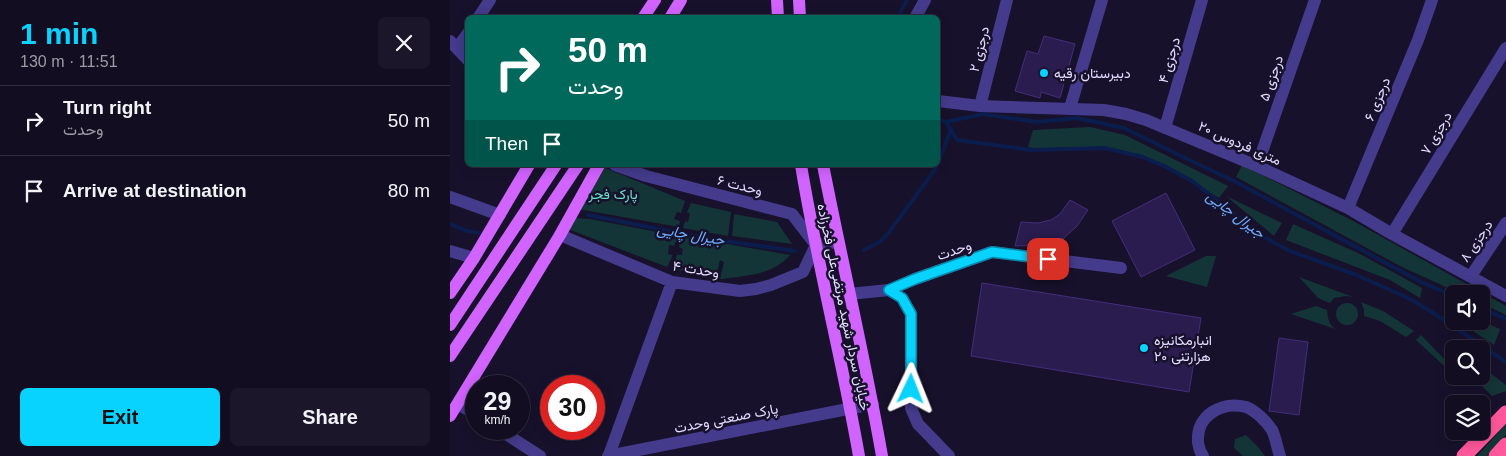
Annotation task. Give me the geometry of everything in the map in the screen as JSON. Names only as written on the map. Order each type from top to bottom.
[{"type":"highway","points":[[1464,456],[1506,413]]},
{"type":"highway","points":[[1496,456],[1506,445]]},
{"type":"main road","points":[[645,15],[654,0]]},
{"type":"main road","points":[[672,15],[681,0]]},
{"type":"main road","points":[[777,0],[778,15]]},
{"type":"main road","points":[[798,0],[800,15]]},
{"type":"main road","points":[[450,293],[474,258],[528,167]]},
{"type":"main road","points":[[450,325],[555,167]]},
{"type":"main road","points":[[450,356],[577,167]]},
{"type":"main road","points":[[450,416],[560,235],[598,167]]},
{"type":"main road","name":"خیابان سردار شهید مرتضی‌علی فخرزاده","points":[[801,167],[859,456]]},
{"type":"main road","name":"خیابان سردار شهید مرتضی‌علی فخرزاده","points":[[823,167],[873,404],[882,456]]},
{"type":"street","points":[[480,15],[490,0]]},
{"type":"street","points":[[917,15],[925,0]]},
{"type":"street","name":"درجزی ۲","points":[[980,106],[1008,0]]},
{"type":"street","points":[[1070,108],[1102,0]]},
{"type":"street","name":"درجزی ۴","points":[[1165,128],[1202,0]]},
{"type":"street","name":"درجزی ۵","points":[[1257,166],[1315,0]]},
{"type":"street","name":"درجزی ۶","points":[[1348,208],[1418,40],[1432,0]]},
{"type":"street","points":[[465,36],[454,45],[465,57]]},
{"type":"street","name":"درجزی ۷","points":[[1392,234],[1506,48]]},
{"type":"street","name":"۲۰ متری فردوس","points":[[940,101],[980,106],[1104,110],[1146,120],[1257,166],[1348,208],[1506,296]]},
{"type":"street","name":"وحدت ۶","points":[[621,167],[646,176],[792,214],[816,245]]},
{"type":"street","points":[[450,197],[500,215]]},
{"type":"street","name":"درجزی ۸","points":[[1471,276],[1506,223]]},
{"type":"street","name":"وحدت ۴","points":[[560,235],[672,282],[740,291],[771,285],[803,272],[816,245]]},
{"type":"street","points":[[816,245],[838,242]]},
{"type":"street","points":[[450,251],[474,258]]},
{"type":"street","name":"وحدت","points":[[849,294],[889,290],[992,252],[1121,268]]},
{"type":"street","points":[[609,456],[672,282]]},
{"type":"street","points":[[889,290],[902,298],[911,314],[911,408],[918,424],[949,456]]},
{"type":"street","points":[[458,404],[465,408]]},
{"type":"street","name":"پارک صنعتی وحدت","points":[[609,456],[851,410],[873,404]]},
{"type":"street","points":[[1203,456],[1199,451],[1198,436],[1202,420],[1214,411],[1227,406],[1247,408],[1258,415],[1271,430],[1280,456]]},
{"type":"street","points":[[515,440],[540,456]]},
{"type":"green space","points":[[1090,127],[1125,135],[1228,186],[1219,198],[1165,165],[1128,153],[1104,150],[1047,151],[1028,147],[1033,130]]},
{"type":"green space","points":[[1242,165],[1355,222],[1468,285],[1445,285],[1445,287],[1400,266],[1236,177]]},
{"type":"green space","name":"پارک فجر","points":[[603,167],[685,201],[681,213],[677,212],[674,219],[680,221],[679,227],[578,209]]},
{"type":"green space","points":[[1226,196],[1282,223],[1274,236]]},
{"type":"green space","points":[[691,203],[731,212],[728,236],[683,228],[685,221],[688,222],[690,214],[687,212]]},
{"type":"green space","points":[[734,214],[777,222],[792,244],[732,236]]},
{"type":"green space","points":[[576,218],[678,236],[674,246],[669,245],[668,254],[673,255],[667,267],[568,229]]},
{"type":"green space","points":[[1293,224],[1360,254],[1422,288],[1420,298],[1390,280],[1286,240]]},
{"type":"green space","points":[[682,236],[790,255],[783,262],[767,271],[720,279],[724,262],[720,260],[716,277],[672,269],[677,255],[682,255],[683,249],[679,247]]},
{"type":"green space","points":[[1206,256],[1216,256],[1207,287],[1166,276]]},
{"type":"green space","points":[[1299,277],[1353,297],[1334,298],[1330,303],[1318,298]]},
{"type":"green space","points":[[1490,297],[1506,306],[1506,315],[1490,307]]},
{"type":"green space","points":[[1361,302],[1383,311],[1414,331],[1406,337],[1380,321],[1364,316]]},
{"type":"green space","points":[[1343,303],[1351,303],[1358,310],[1358,318],[1351,325],[1343,325],[1336,318],[1336,310]]},
{"type":"green space","points":[[1316,306],[1327,310],[1331,325],[1335,329],[1291,314]]},
{"type":"green space","points":[[1490,325],[1500,329],[1494,345],[1490,340],[1486,340],[1472,330],[1490,330]]},
{"type":"green space","points":[[1421,335],[1445,360],[1445,367],[1416,340]]},
{"type":"green space","points":[[1490,373],[1506,385],[1506,391],[1492,396],[1481,385],[1490,385]]},
{"type":"green space","points":[[1506,424],[1506,435],[1487,456],[1477,456]]},
{"type":"green space","points":[[1246,435],[1265,456],[1243,456],[1234,448],[1235,439]]},
{"type":"building","name":"دبیرستان رقیه","points":[[1044,36],[1075,44],[1060,98],[1041,92],[1040,98],[1015,91],[1027,51],[1038,54]]},
{"type":"building","points":[[1166,193],[1195,250],[1141,277],[1112,221]]},
{"type":"building","points":[[1070,200],[1088,210],[1077,226],[1064,238],[1047,245],[1015,246],[1021,222],[1038,223],[1051,220],[1060,214]]},
{"type":"building","points":[[982,283],[1201,318],[1189,392],[971,356]]},
{"type":"building","points":[[1279,338],[1308,342],[1299,415],[1269,411]]},
{"type":"waterway","name":"جیرال چایی","points":[[899,15],[907,0]]},
{"type":"waterway","name":"جیرال چایی","points":[[946,122],[983,114],[1037,122],[1077,118],[1124,128],[1234,181],[1421,282],[1445,292]]},
{"type":"waterway","name":"جیرال چایی","points":[[940,120],[946,122],[957,140],[1031,150],[1104,148],[1143,157],[1192,181],[1264,237],[1290,251],[1354,274],[1408,298],[1506,362]]},
{"type":"waterway","name":"جیرال چایی","points":[[940,159],[951,129]]},
{"type":"waterway","name":"جیرال چایی","points":[[864,250],[878,243],[887,235],[936,167]]},
{"type":"waterway","name":"جیرال چایی","points":[[588,215],[704,238],[795,251]]},
{"type":"waterway","name":"جیرال چایی","points":[[450,224],[467,231],[479,233]]},
{"type":"waterway","name":"جیرال چایی","points":[[1490,312],[1506,319]]},
{"type":"place","name":"دبیرستان رقیه","points":[[1044,73]]},
{"type":"place","name":"انبارمکانیزه ۲۰ هزارتنی","points":[[1144,348]]},
{"type":"route","points":[[911,389],[911,314],[902,298],[889,290],[992,252],[1048,259]]}]
